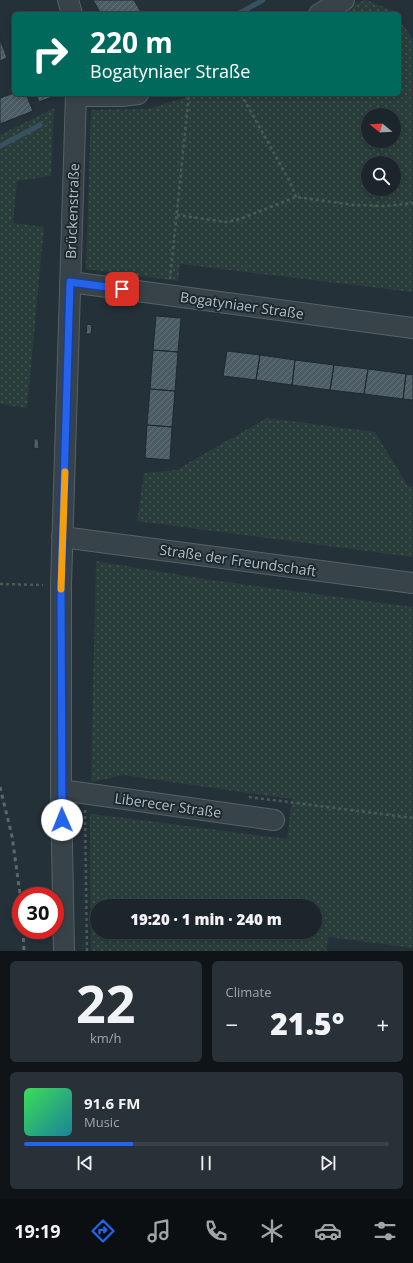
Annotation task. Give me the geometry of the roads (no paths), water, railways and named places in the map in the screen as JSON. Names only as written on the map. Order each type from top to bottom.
[{"type":"street","points":[[68,0],[71,12]]},
{"type":"street","points":[[323,12],[344,0]]},
{"type":"street","name":"Brückenstraße","points":[[64,951],[61,790],[61,585],[76,96]]},
{"type":"street","name":"Bogatyniaer Straße","points":[[70,282],[413,328]]},
{"type":"street","name":"Straße der Freundschaft","points":[[62,537],[413,583]]},
{"type":"street","name":"Liberecer Straße","points":[[61,790],[274,820]]},
{"type":"waterway","points":[[242,12],[263,0]]},
{"type":"waterway","points":[[0,146],[40,125]]},
{"type":"railway","points":[[0,787],[12,836],[19,887]]},
{"type":"railway","points":[[23,939],[24,951]]}]
